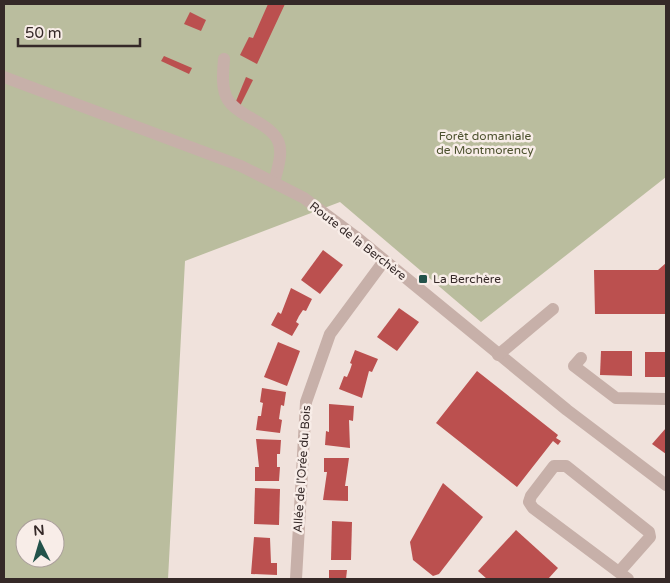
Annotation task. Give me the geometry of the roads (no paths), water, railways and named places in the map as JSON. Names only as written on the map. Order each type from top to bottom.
[{"type":"street","points":[[224,59],[222,79],[228,100],[239,111],[270,128],[279,142],[281,155],[274,182]]},
{"type":"street","name":"Route de la Berchère","points":[[4,77],[241,166],[304,198],[498,355],[666,485]]},
{"type":"street","name":"Allée de l'Orée du Bois","points":[[296,579],[306,402],[330,334],[384,261]]},
{"type":"street","points":[[498,355],[553,309]]},
{"type":"street","points":[[580,358],[574,366],[616,398],[666,399]]},
{"type":"street","points":[[554,466],[566,466],[649,532],[650,537],[623,576],[532,508],[531,496],[554,466]]},
{"type":"place","name":"La Berchère","points":[[423,279]]},
{"type":"park label","name":"Forêt domaniale de Montmorency","points":[[485,143]]}]
